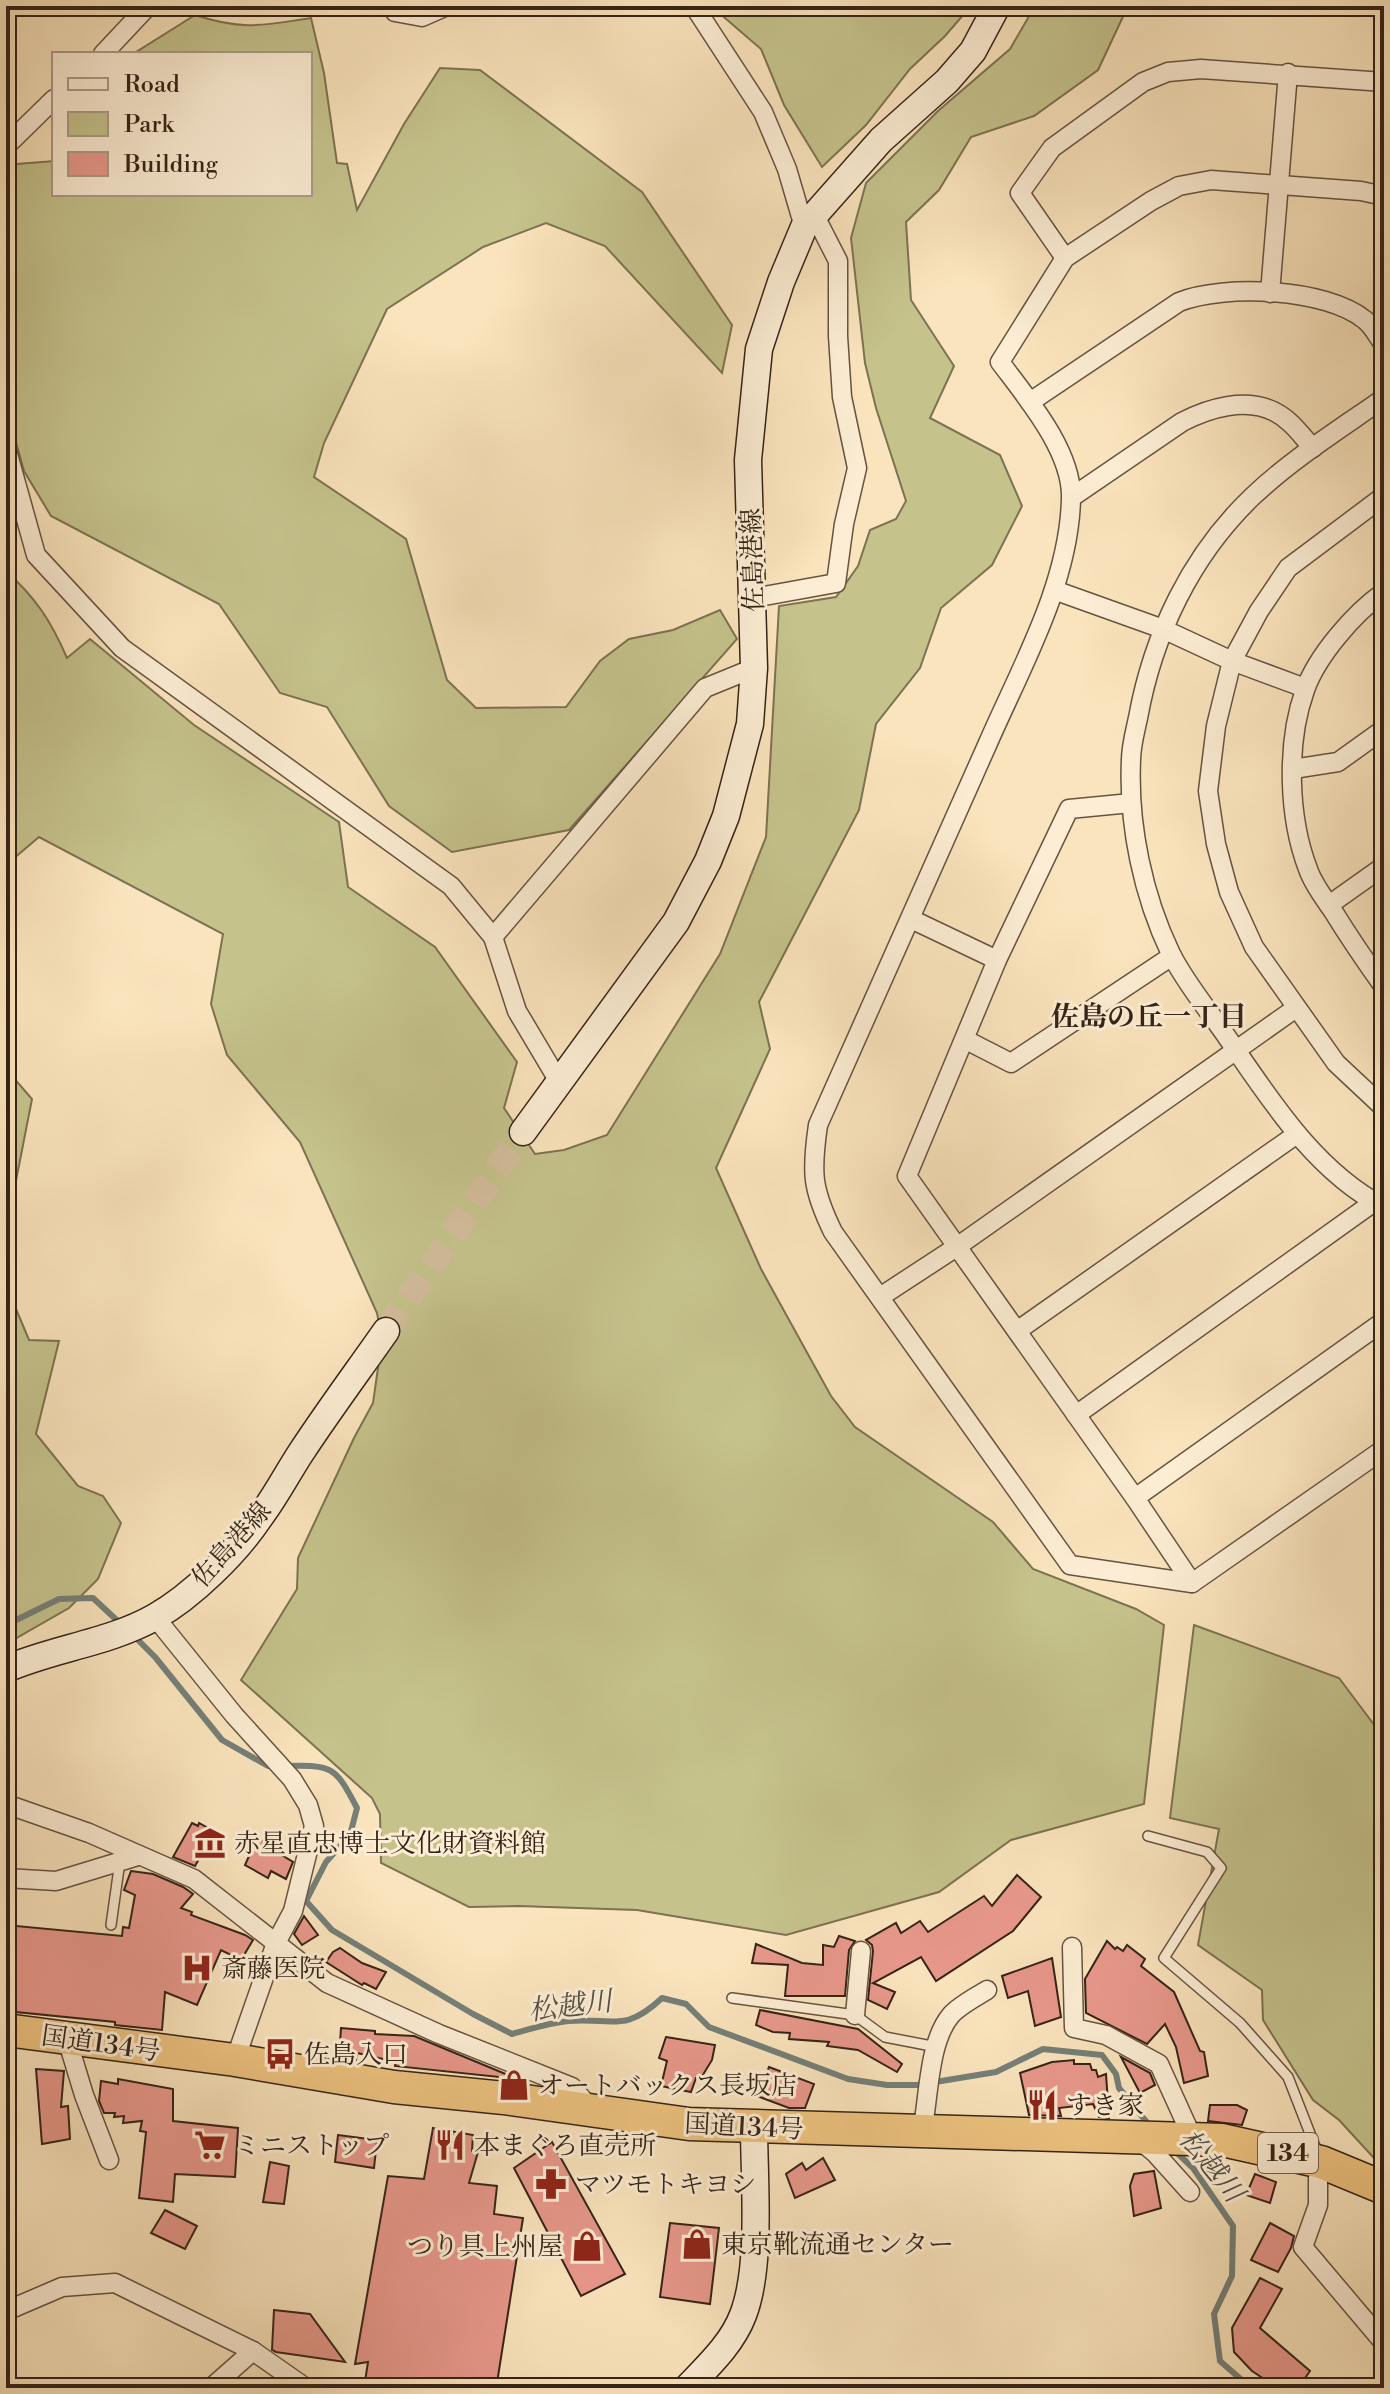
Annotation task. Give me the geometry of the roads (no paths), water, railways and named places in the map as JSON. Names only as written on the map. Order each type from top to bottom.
[{"type":"highway","name":"国道134号","points":[[6,2030],[235,2060],[394,2087],[504,2098],[689,2124],[1222,2140],[1321,2162],[1384,2188]]},
{"type":"main road","name":"佐島港線","points":[[523,1132],[676,922],[708,861],[726,816],[750,724],[754,668],[748,460],[759,349],[781,282],[809,221],[881,140],[947,81],[973,51],[997,6]]},
{"type":"main road","name":"佐島港線","points":[[6,1669],[26,1660],[99,1639],[151,1618],[182,1598],[217,1568],[259,1519],[386,1331]]},
{"type":"main road","points":[[687,2388],[723,2350],[743,2317],[754,2275],[754,2126]]},
{"type":"street","points":[[105,52],[148,6]]},
{"type":"street","points":[[391,6],[395,12],[422,17],[447,6]]},
{"type":"street","points":[[694,6],[763,112],[809,221],[838,261],[842,397],[857,468],[844,524],[836,583],[753,598]]},
{"type":"street","points":[[1065,258],[1020,193],[1052,148],[1143,82],[1168,72],[1201,69],[1384,82]]},
{"type":"street","points":[[1270,293],[1288,73]]},
{"type":"street","points":[[6,146],[52,101]]},
{"type":"street","points":[[1384,196],[1361,191],[1211,180],[1179,186],[1065,258],[1000,362],[1030,402],[1064,462],[1072,497],[1064,563],[911,919],[818,1125],[813,1160],[817,1199],[828,1221],[1070,1565],[1192,1583],[1384,1449]]},
{"type":"street","points":[[1030,402],[1179,302],[1199,294],[1270,293],[1312,297],[1342,307],[1366,321],[1384,345]]},
{"type":"street","points":[[1076,1415],[1379,1204],[1334,1170],[1280,1114],[1172,956],[1139,860],[1131,803],[1131,757],[1144,685],[1163,629],[1184,586],[1213,542],[1253,496],[1313,448],[1384,398]]},
{"type":"street","points":[[1072,497],[1182,422],[1199,413],[1228,405],[1273,411],[1290,423],[1313,448]]},
{"type":"street","points":[[6,447],[36,555],[122,648],[451,886],[493,937],[517,1011],[558,1080]]},
{"type":"street","points":[[1384,496],[1288,568],[1259,611],[1232,661],[1216,726],[1208,791],[1216,844],[1229,892],[1254,947],[1336,1063],[1384,1108]]},
{"type":"street","points":[[1054,590],[1163,629],[1232,661],[1305,688]]},
{"type":"street","points":[[1384,592],[1369,602],[1333,643],[1305,688],[1295,727],[1291,804],[1297,837],[1309,873],[1384,987]]},
{"type":"street","points":[[493,937],[705,688],[754,668]]},
{"type":"street","points":[[1293,769],[1338,762],[1384,729]]},
{"type":"street","points":[[1131,803],[1069,809],[997,960],[907,1176],[1192,1583]]},
{"type":"street","points":[[1329,905],[1384,866]]},
{"type":"street","points":[[911,919],[997,960]]},
{"type":"street","points":[[966,1040],[1011,1063],[1172,956]]},
{"type":"street","points":[[880,1297],[958,1246],[1296,1008]]},
{"type":"street","points":[[1017,1331],[1297,1134]]},
{"type":"street","points":[[1135,1498],[1384,1321]]},
{"type":"street","points":[[151,1618],[292,1779],[308,1805],[314,1826],[293,1911],[276,1943],[235,2060]]},
{"type":"street","points":[[6,1804],[89,1833],[129,1859],[194,1879],[327,1983],[439,2034],[572,2087],[593,2111]]},
{"type":"street","points":[[6,1879],[56,1881],[129,1859]]},
{"type":"street","points":[[1072,1947],[1074,2028],[1106,2035],[1159,2064],[1190,2139]]},
{"type":"street","points":[[855,2015],[861,1951]]},
{"type":"street","points":[[922,2132],[934,2055],[944,2026],[952,2013],[987,1990]]},
{"type":"street","points":[[67,2039],[109,2160]]},
{"type":"street","points":[[1139,2138],[1190,2192]]},
{"type":"street","points":[[1321,2162],[1318,2205],[1303,2247],[1384,2343]]},
{"type":"street","points":[[6,2311],[62,2287],[115,2283],[253,2351],[306,2388]]},
{"type":"street","points":[[211,2388],[253,2351]]},
{"type":"lane","points":[[1148,1836],[1207,1852],[1221,1868],[1164,1958],[1240,2023],[1288,2077],[1321,2162]]},
{"type":"lane","points":[[111,1925],[129,1859]]},
{"type":"lane","points":[[732,1998],[855,2015],[885,2037],[934,2055]]},
{"type":"waterway","name":"松越川","points":[[6,1625],[59,1599],[93,1598],[122,1625]]},
{"type":"waterway","name":"松越川","points":[[133,1635],[155,1657],[222,1740],[268,1766],[274,1766]]},
{"type":"waterway","name":"松越川","points":[[285,1766],[313,1766],[331,1771],[357,1808],[350,1835],[326,1862],[306,1901],[332,1930],[512,2034],[568,2021],[627,2020],[662,1998],[686,2004],[709,2027],[848,2079],[887,2085],[917,2085],[996,2072],[1043,2049],[1102,2055],[1116,2074],[1119,2088],[1149,2125]]},
{"type":"waterway","name":"松越川","points":[[1174,2150],[1193,2168],[1233,2226],[1232,2276],[1214,2314],[1220,2361],[1251,2388]]},
{"type":"tunnel","points":[[386,1331],[523,1132]]},
{"type":"place","name":"赤星直忠博士文化財資料館","points":[[210,1843]]},
{"type":"place","name":"斎藤医院","points":[[197,1968]]},
{"type":"place","name":"佐島入口","points":[[280,2054]]},
{"type":"place","name":"オートバックス長坂店","points":[[514,2085]]},
{"type":"place","name":"すき家","points":[[1042,2105]]},
{"type":"place","name":"ミニストップ","points":[[210,2145]]},
{"type":"place","name":"本まぐろ直売所","points":[[450,2145]]},
{"type":"place","name":"マツモトキヨシ","points":[[551,2184]]},
{"type":"place","name":"東京靴流通センター","points":[[697,2244]]},
{"type":"place","name":"つり具上州屋","points":[[587,2246]]},
{"type":"district","name":"佐島の丘一丁目","points":[[1149,1016]]}]
